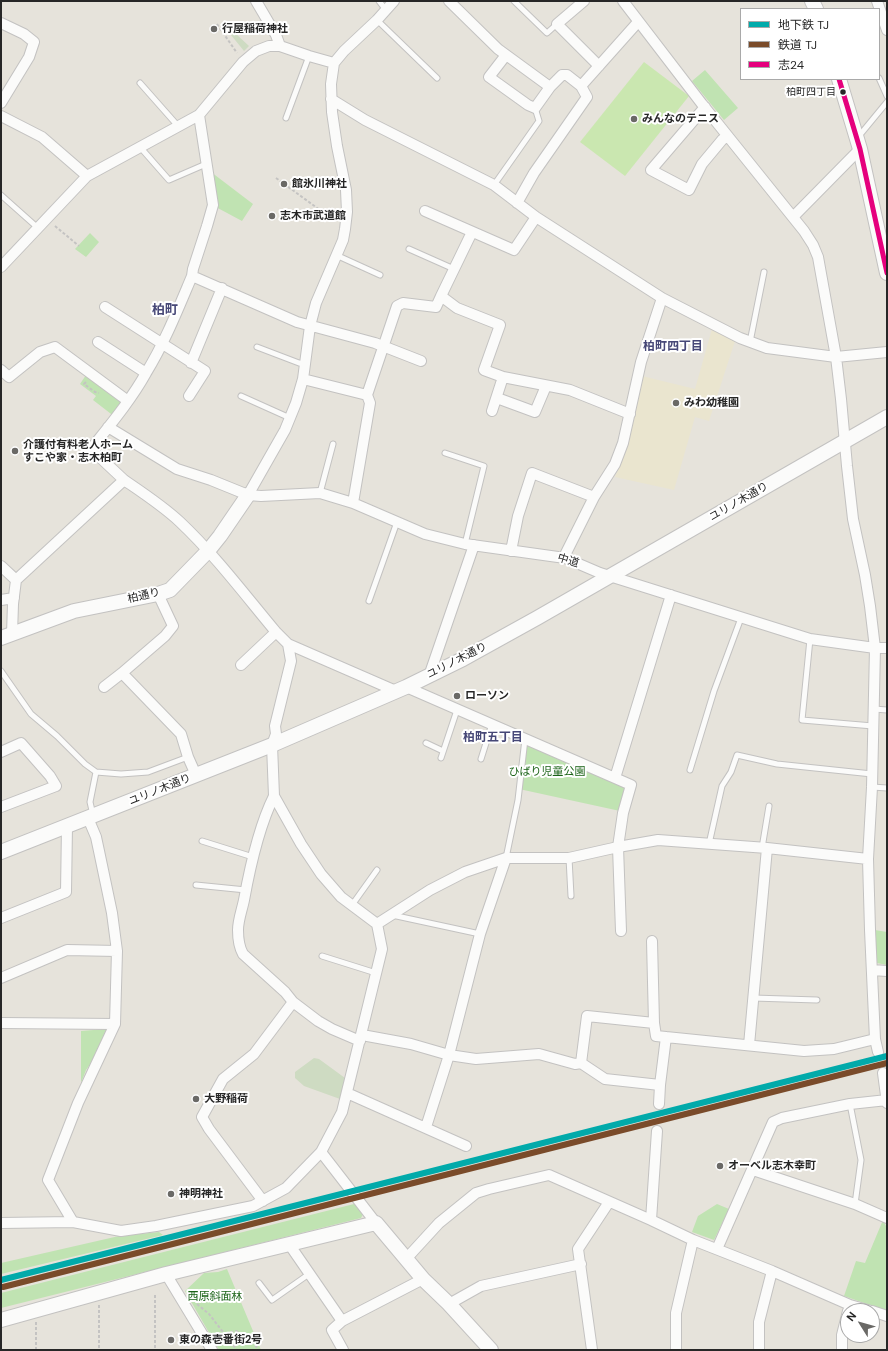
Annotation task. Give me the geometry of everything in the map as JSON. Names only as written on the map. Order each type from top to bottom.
[{"type":"street","points":[[256,1],[276,35],[280,46]]},
{"type":"street","points":[[108,427],[177,469],[211,480],[248,495],[285,430],[296,404],[303,379],[310,326],[316,303],[343,240],[347,212],[346,190],[337,146],[331,99],[331,84],[334,63],[394,1]]},
{"type":"street","points":[[449,1],[498,49],[550,87]]},
{"type":"street","points":[[584,1],[557,24],[599,66]]},
{"type":"street","points":[[623,1],[727,136],[809,238],[818,257],[836,357],[853,519],[869,598],[875,648],[874,709],[872,726],[872,787],[868,858],[875,1039],[878,1052]]},
{"type":"street","points":[[881,7],[887,30]]},
{"type":"street","points":[[581,86],[638,22]]},
{"type":"street","points":[[1,23],[24,34],[34,42],[29,57],[1,103]]},
{"type":"street","points":[[3,263],[87,176],[199,114],[243,62],[256,51],[269,46],[280,46],[334,63]]},
{"type":"street","points":[[506,55],[490,77],[528,105],[535,108],[550,87],[562,75],[567,75],[581,86],[587,97],[534,173],[517,203]]},
{"type":"street","points":[[839,80],[858,144],[887,273]]},
{"type":"street","points":[[331,99],[364,120],[494,185],[536,217],[662,298],[740,338],[767,348],[836,357],[887,352]]},
{"type":"street","points":[[705,107],[651,170],[690,190],[702,164],[727,136]]},
{"type":"street","points":[[199,114],[213,205],[192,276],[162,344],[146,373],[128,401],[91,450],[124,480],[155,501],[180,522],[208,551],[276,632],[288,644],[492,724],[631,785],[623,813],[618,847],[621,931]]},
{"type":"street","points":[[1,116],[42,137],[87,176]]},
{"type":"street","points":[[793,217],[858,144]]},
{"type":"street","points":[[425,211],[514,250],[536,217]]},
{"type":"street","points":[[353,503],[370,403],[367,395],[382,346],[397,306],[403,303],[436,307],[472,232]]},
{"type":"street","points":[[192,276],[297,322],[382,346],[421,361]]},
{"type":"street","points":[[191,363],[222,288]]},
{"type":"street","points":[[441,296],[457,308],[500,325],[484,370],[503,377],[570,390],[630,414]]},
{"type":"street","points":[[565,558],[566,553],[594,498],[615,464],[623,443],[641,362],[662,298]]},
{"type":"street","points":[[105,307],[205,371],[189,396]]},
{"type":"street","points":[[98,342],[146,373]]},
{"type":"street","points":[[1,370],[9,377],[40,352],[55,347],[128,401]]},
{"type":"street","points":[[492,411],[503,377]]},
{"type":"street","points":[[303,379],[367,395]]},
{"type":"street","points":[[497,398],[535,412],[546,386]]},
{"type":"street","name":"ユリノ木通り","points":[[1,852],[272,745],[429,676],[510,633],[887,416]]},
{"type":"street","points":[[512,551],[518,516],[532,472],[594,498]]},
{"type":"street","points":[[7,636],[16,580],[124,480]]},
{"type":"street","name":"中道","points":[[248,495],[261,496],[320,493],[353,503],[425,534],[469,545],[565,558],[600,572],[810,640],[875,648],[887,648]]},
{"type":"street","name":"柏通り","points":[[7,636],[74,611],[158,594],[170,590],[208,551],[248,495]]},
{"type":"street","points":[[429,676],[469,545]]},
{"type":"street","points":[[1,566],[16,580]]},
{"type":"street","points":[[104,687],[165,636],[173,626],[158,594]]},
{"type":"street","points":[[615,778],[670,595]]},
{"type":"street","points":[[1,600],[14,598]]},
{"type":"street","points":[[241,665],[276,632]]},
{"type":"street","points":[[1,1223],[74,1222],[121,1231],[156,1226],[252,1206],[286,1188],[321,1152],[342,1112],[382,949],[377,924],[341,897],[321,874],[301,844],[274,796],[272,745],[276,734],[275,726],[291,662],[288,644]]},
{"type":"street","points":[[122,672],[180,734],[196,775]]},
{"type":"street","points":[[1,752],[21,743],[50,776],[56,786],[1,807]]},
{"type":"street","points":[[274,796],[267,811],[254,858],[238,929],[238,940],[243,954],[285,992],[293,1002],[318,1021],[332,1029],[361,1038],[411,1044],[449,1055],[476,1059],[539,1054],[575,1064],[581,1064],[605,1079],[660,1085]]},
{"type":"street","points":[[74,1222],[48,1180],[78,1103],[115,1024],[117,952],[112,913],[91,817]]},
{"type":"street","points":[[1,918],[66,892],[67,826]]},
{"type":"street","points":[[377,924],[430,890],[464,872],[506,858],[569,858],[658,840],[868,858]]},
{"type":"street","points":[[749,1045],[765,848]]},
{"type":"street","points":[[426,1127],[449,1055],[480,934],[506,858]]},
{"type":"street","points":[[652,941],[654,1023],[656,1036],[804,1051],[834,1049],[875,1039]]},
{"type":"street","points":[[1,978],[68,950],[117,952]]},
{"type":"street","points":[[872,970],[887,971]]},
{"type":"street","points":[[263,1201],[209,1129],[202,1117],[223,1079],[254,1054],[293,1002]]},
{"type":"street","points":[[581,1064],[588,1016],[654,1023]]},
{"type":"street","points":[[1,1023],[115,1024]]},
{"type":"street","points":[[659,1104],[666,1037]]},
{"type":"street","points":[[717,1249],[773,1122],[782,1118],[850,1104],[887,1101],[883,1073]]},
{"type":"street","points":[[347,1093],[466,1146]]},
{"type":"street","points":[[651,1220],[657,1131]]},
{"type":"street","points":[[321,1152],[376,1223],[423,1279],[449,1304],[491,1350]]},
{"type":"street","points":[[753,1170],[855,1204],[887,1217]]},
{"type":"street","points":[[406,1259],[439,1223],[476,1193],[549,1175],[693,1240],[772,1271],[840,1305]]},
{"type":"street","points":[[592,1350],[578,1249],[609,1202]]},
{"type":"street","points":[[1,1320],[166,1274],[376,1223]]},
{"type":"street","points":[[676,1350],[676,1313],[693,1240]]},
{"type":"street","points":[[289,1244],[342,1321]]},
{"type":"street","points":[[449,1304],[481,1286],[581,1264]]},
{"type":"street","points":[[759,1350],[759,1322],[772,1271]]},
{"type":"street","points":[[166,1274],[210,1346]]},
{"type":"street","points":[[343,1350],[332,1330],[342,1321],[423,1279]]},
{"type":"lane","points":[[379,1],[386,10]]},
{"type":"lane","points":[[514,1],[547,33],[557,24]]},
{"type":"lane","points":[[377,20],[437,78]]},
{"type":"lane","points":[[286,118],[309,56]]},
{"type":"lane","points":[[880,80],[887,96]]},
{"type":"lane","points":[[140,83],[178,126]]},
{"type":"lane","points":[[858,144],[887,102]]},
{"type":"lane","points":[[494,185],[539,121],[535,108]]},
{"type":"lane","points":[[140,147],[169,180],[206,164]]},
{"type":"lane","points":[[1,195],[38,228]]},
{"type":"lane","points":[[409,249],[454,269]]},
{"type":"lane","points":[[336,256],[380,275]]},
{"type":"lane","points":[[750,342],[764,272]]},
{"type":"lane","points":[[258,347],[305,364]]},
{"type":"lane","points":[[241,396],[290,418]]},
{"type":"lane","points":[[320,493],[334,444]]},
{"type":"lane","points":[[445,453],[484,466],[469,545]]},
{"type":"lane","points":[[369,601],[397,522]]},
{"type":"lane","points":[[690,770],[714,691],[741,618]]},
{"type":"lane","points":[[810,640],[802,720],[872,726]]},
{"type":"lane","points":[[1,671],[31,714],[96,772],[121,774],[148,772],[188,757]]},
{"type":"lane","points":[[874,709],[887,710]]},
{"type":"lane","points":[[442,758],[457,710]]},
{"type":"lane","points":[[481,759],[492,724]]},
{"type":"lane","points":[[506,858],[518,800],[525,738]]},
{"type":"lane","points":[[426,743],[444,751]]},
{"type":"lane","points":[[709,844],[722,786],[732,772],[737,755],[777,764],[872,774]]},
{"type":"lane","points":[[91,817],[90,802],[96,772]]},
{"type":"lane","points":[[872,787],[887,788]]},
{"type":"lane","points":[[765,848],[769,806]]},
{"type":"lane","points":[[202,841],[254,858]]},
{"type":"lane","points":[[569,858],[571,896]]},
{"type":"lane","points":[[352,905],[377,870]]},
{"type":"lane","points":[[196,885],[246,890]]},
{"type":"lane","points":[[392,915],[480,934]]},
{"type":"lane","points":[[322,956],[376,973]]},
{"type":"lane","points":[[753,998],[817,1000]]},
{"type":"lane","points":[[850,1104],[861,1160],[855,1204]]},
{"type":"lane","points":[[259,1283],[272,1300],[309,1274]]},
{"type":"path","points":[[217,24],[243,62]]},
{"type":"path","points":[[276,178],[345,229]]},
{"type":"path","points":[[47,218],[80,246]]},
{"type":"path","points":[[155,1295],[155,1350]]},
{"type":"path","points":[[193,1300],[209,1314],[237,1350]]},
{"type":"path","points":[[99,1302],[99,1350]]},
{"type":"path","points":[[36,1319],[36,1350]]},
{"type":"path","points":[[210,1346],[217,1336],[236,1331],[248,1337],[259,1350]]},
{"type":"shaded area","name":"みわ幼稚園","points":[[712,329],[735,341],[709,421],[695,417],[674,490],[615,477],[626,448],[642,376],[695,389]]},
{"type":"green space","points":[[234,32],[249,46],[244,51],[231,35]]},
{"type":"green space","name":"みんなのテニス","points":[[644,62],[689,96],[625,176],[580,142]]},
{"type":"green space","points":[[705,70],[738,108],[724,120],[692,81]]},
{"type":"green space","points":[[211,172],[253,204],[242,221],[214,206]]},
{"type":"green space","points":[[90,233],[99,242],[86,257],[75,249]]},
{"type":"green space","points":[[88,372],[128,401],[115,417],[93,400],[96,396],[80,384]]},
{"type":"green space","name":"ひばり児童公園","points":[[525,738],[615,778],[625,788],[620,811],[519,789]]},
{"type":"green space","points":[[875,930],[887,932],[887,965],[877,963]]},
{"type":"green space","points":[[106,1029],[108,1032],[101,1049],[86,1070],[81,1083],[81,1031]]},
{"type":"green space","points":[[314,1058],[319,1059],[345,1078],[340,1099],[304,1086],[295,1078],[295,1072]]},
{"type":"green space","points":[[354,1204],[363,1214],[361,1218],[1,1308],[1,1293]]},
{"type":"green space","points":[[717,1204],[729,1209],[714,1240],[692,1232],[698,1216]]},
{"type":"green space","points":[[883,1220],[887,1228],[887,1311],[880,1309],[880,1303],[864,1303],[844,1296],[856,1261],[865,1263]]},
{"type":"green space","points":[[159,1232],[163,1235],[1,1274],[1,1263],[119,1236]]},
{"type":"green space","name":"西原斜面林","points":[[227,1269],[261,1350],[219,1350],[185,1291],[204,1273],[218,1272]]},
{"type":"metro line","name":"TJ","points":[[1,1280],[887,1056]]},
{"type":"rail line","name":"TJ","points":[[3,1287],[887,1063]]},
{"type":"transit line","name":"志24","points":[[839,80],[860,149],[887,273]]},
{"type":"place","name":"行屋稲荷神社","points":[[214,29]]},
{"type":"place","name":"柏町四丁目","points":[[843,92]]},
{"type":"place","name":"みんなのテニス","points":[[634,119]]},
{"type":"place","name":"館氷川神社","points":[[284,184]]},
{"type":"place","name":"志木市武道館","points":[[272,216]]},
{"type":"place","name":"みわ幼稚園","points":[[676,403]]},
{"type":"place","name":"介護付有料老人ホーム すこや家・志木柏町","points":[[15,451]]},
{"type":"place","name":"ローソン","points":[[457,696]]},
{"type":"place","name":"大野稲荷","points":[[196,1099]]},
{"type":"place","name":"オーベル志木幸町","points":[[720,1166]]},
{"type":"place","name":"神明神社","points":[[171,1194]]},
{"type":"place","name":"東の森壱番街2号","points":[[171,1340]]},
{"type":"district","name":"柏町","points":[[165,311]]},
{"type":"district","name":"柏町四丁目","points":[[673,347]]},
{"type":"district","name":"柏町五丁目","points":[[493,738]]}]
